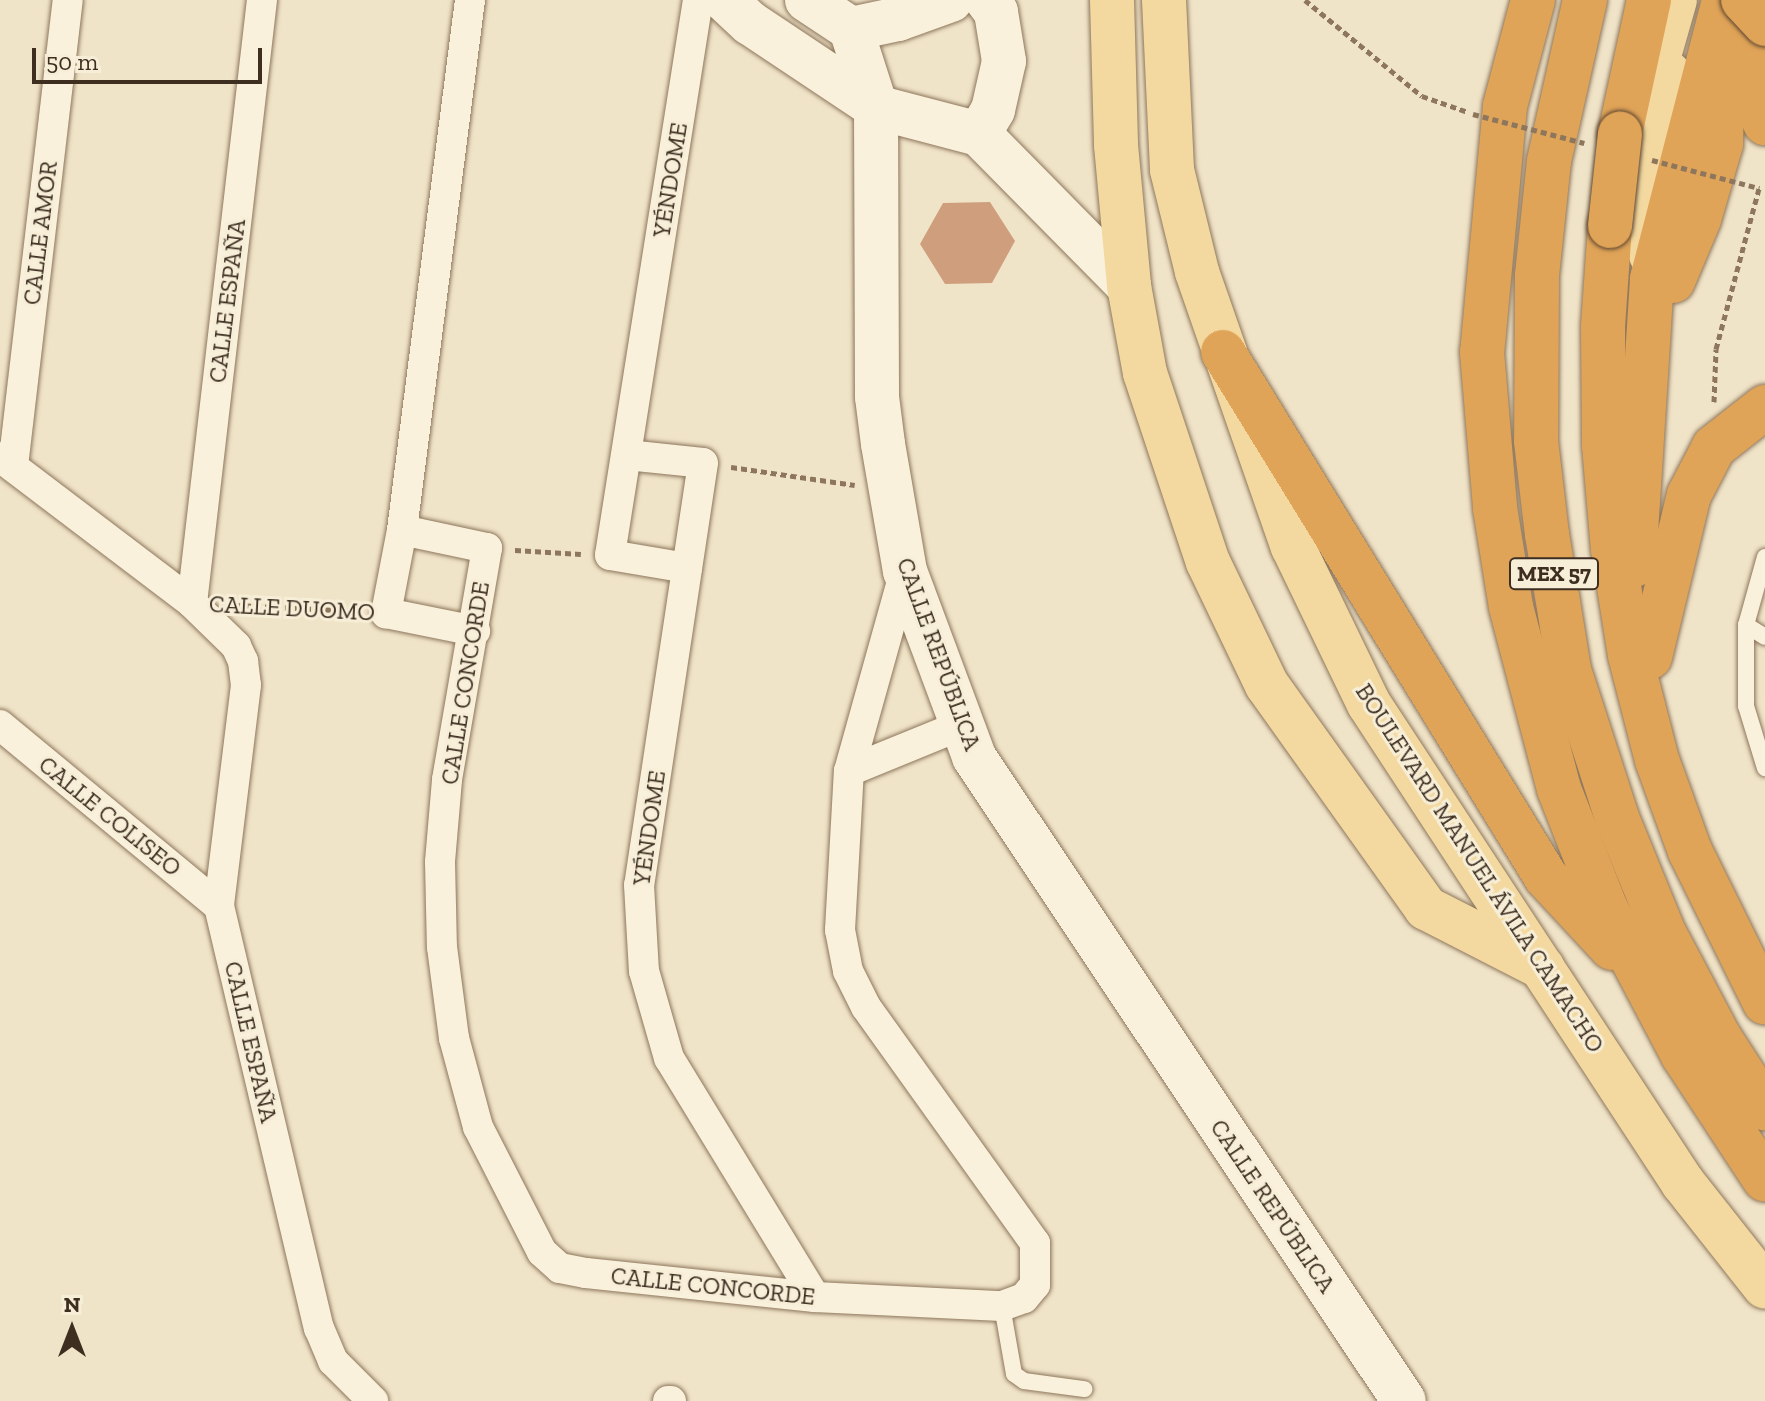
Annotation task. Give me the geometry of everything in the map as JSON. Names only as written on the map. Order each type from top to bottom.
[{"type":"highway","name":"MEX 57","points":[[1533,0],[1505,106],[1489,244],[1482,352],[1486,431],[1511,607],[1534,704],[1583,853],[1638,977],[1765,1180]]},
{"type":"highway","name":"MEX 57","points":[[1585,0],[1549,161],[1537,276],[1536,441],[1569,670],[1617,818],[1664,933],[1719,1037],[1765,1108]]},
{"type":"highway","points":[[1666,2],[1620,134],[1606,283],[1604,445],[1613,549],[1630,655],[1657,760],[1690,851],[1765,1003]]},
{"type":"highway","points":[[1765,5],[1755,30],[1748,85],[1765,123]]},
{"type":"highway","points":[[1668,87],[1698,56],[1730,6]]},
{"type":"highway","points":[[1730,6],[1765,24]]},
{"type":"highway","points":[[1662,283],[1699,219],[1721,144],[1723,69],[1730,6]]},
{"type":"highway","points":[[1632,579],[1662,283],[1730,6]]},
{"type":"highway","points":[[1662,283],[1723,69]]},
{"type":"highway","points":[[1721,144],[1765,139]]},
{"type":"highway","points":[[1223,352],[1546,877],[1638,977]]},
{"type":"highway","points":[[1650,657],[1689,495],[1714,447],[1765,407]]},
{"type":"main road","points":[[1112,0],[1116,145],[1129,286],[1145,373],[1208,562],[1267,685],[1426,908],[1545,969]]},
{"type":"main road","name":"BOULEVARD MANUEL ÁVILA CAMACHO","points":[[1164,0],[1172,170],[1223,352],[1293,547],[1369,704],[1683,1183],[1765,1287]]},
{"type":"main road","points":[[1662,283],[1649,215],[1668,87],[1666,2]]},
{"type":"main road","points":[[1666,2],[1632,162],[1617,261],[1611,386],[1617,482],[1632,579],[1650,657],[1692,805],[1765,963]]},
{"type":"street","name":"CALLE AMOR","points":[[6,462],[68,0]]},
{"type":"street","name":"CALLE ESPAÑA","points":[[192,603],[262,0]]},
{"type":"street","points":[[470,0],[402,530],[487,548]]},
{"type":"street","name":"YÉNDOME","points":[[627,455],[698,0]]},
{"type":"street","points":[[725,0],[795,55],[876,107],[979,134],[1129,286]]},
{"type":"street","points":[[807,0],[851,29],[898,19],[951,0]]},
{"type":"street","points":[[979,134],[993,110],[1004,61],[996,12],[987,0]]},
{"type":"street","name":"CALLE REPÚBLICA","points":[[851,29],[876,107],[877,397],[905,571],[974,757],[1404,1401]]},
{"type":"street","points":[[687,568],[610,555],[627,455],[703,463]]},
{"type":"street","name":"CALLE DUOMO","points":[[6,462],[192,603],[236,646],[243,661]]},
{"type":"street","name":"YÉNDOME","points":[[703,463],[639,885],[644,971],[669,1058],[815,1297]]},
{"type":"street","name":"CALLE DUOMO","points":[[386,613],[402,530]]},
{"type":"street","name":"CALLE CONCORDE","points":[[487,548],[447,780],[440,862],[442,947],[454,1038],[478,1127],[535,1239],[550,1261],[574,1271],[815,1297],[1002,1306]]},
{"type":"street","points":[[905,571],[849,771],[839,894],[848,971],[866,1007],[1035,1243],[1035,1285],[1024,1298],[1002,1306]]},
{"type":"street","points":[[386,613],[475,631]]},
{"type":"street","name":"CALLE ESPAÑA","points":[[243,661],[246,685],[219,906],[319,1328],[333,1361],[373,1401]]},
{"type":"street","name":"CALLE COLISEO","points":[[0,725],[219,906]]},
{"type":"street","points":[[849,771],[962,725]]},
{"type":"lane","points":[[1765,557],[1746,625],[1746,706],[1765,768]]},
{"type":"lane","points":[[1746,625],[1765,637]]},
{"type":"lane","points":[[1746,706],[1765,720]]},
{"type":"lane","points":[[1002,1306],[1014,1374],[1024,1381],[1084,1389]]},
{"type":"path","points":[[1305,0],[1422,96],[1473,114]]},
{"type":"path","points":[[1714,447],[1716,349],[1759,188]]},
{"type":"path","points":[[703,463],[892,490]]},
{"type":"path","points":[[487,548],[610,555]]},
{"type":"path","name":"CALLE DUOMO","points":[[192,603],[386,613]]},
{"type":"building","points":[[990,202],[1015,241],[992,283],[945,284],[920,244],[943,203]]}]
